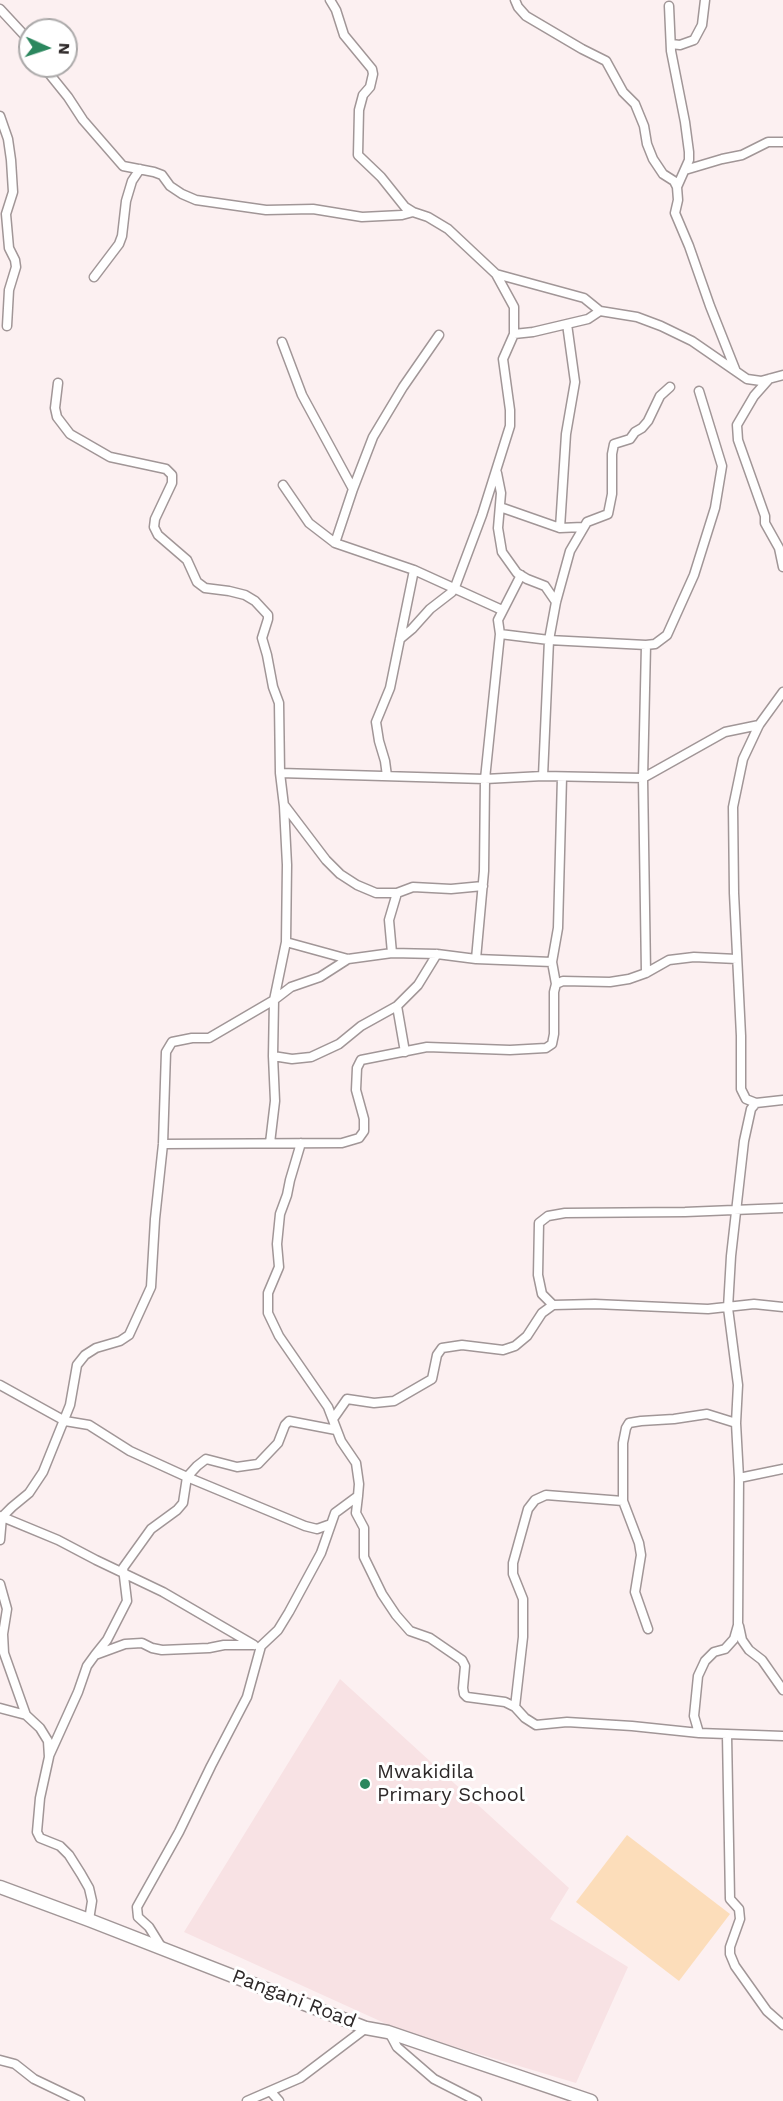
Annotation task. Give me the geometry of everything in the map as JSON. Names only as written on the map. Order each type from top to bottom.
[{"type":"main road","name":"Pangani Road","points":[[0,1887],[366,2028],[388,2032],[591,2101]]},
{"type":"street","points":[[330,0],[336,10],[344,35],[372,69],[373,74],[370,87],[363,95],[359,110],[358,154],[381,177],[405,207],[448,229],[496,274],[514,307],[514,334],[503,359],[510,426],[482,515],[452,592],[430,609],[412,630],[400,639]]},
{"type":"street","points":[[515,0],[518,8],[526,16],[606,61],[623,92],[635,104],[653,159],[663,174],[674,181],[677,188],[678,200],[675,213],[735,369]]},
{"type":"street","points":[[671,44],[680,45],[694,40],[704,20],[705,0]]},
{"type":"street","points":[[669,6],[674,75],[688,139],[689,160],[677,188]]},
{"type":"street","points":[[0,9],[18,28]]},
{"type":"street","points":[[53,78],[83,120],[123,166],[162,175],[170,186],[196,200],[266,210],[313,209],[362,217],[402,215],[413,212]]},
{"type":"street","points":[[0,116],[8,139],[11,160],[13,192],[6,214],[9,248],[16,267],[9,290],[7,326]]},
{"type":"street","points":[[685,170],[742,155],[768,142],[783,142]]},
{"type":"street","points":[[94,277],[119,244],[126,201],[132,181],[140,169]]},
{"type":"street","points":[[496,274],[584,298],[600,311],[637,317],[661,326],[692,341],[747,379],[761,381],[783,375]]},
{"type":"street","points":[[514,334],[534,332],[588,319],[600,311]]},
{"type":"street","points":[[560,528],[566,434],[575,382],[567,324]]},
{"type":"street","points":[[335,543],[373,437],[403,387],[439,335]]},
{"type":"street","points":[[282,342],[302,395],[353,489]]},
{"type":"street","points":[[770,378],[754,396],[737,425],[738,440],[765,516],[765,523],[779,548],[783,567]]},
{"type":"street","points":[[58,382],[55,408],[57,417],[70,434],[110,458],[166,469],[172,475],[172,483],[154,527],[158,535],[187,560],[196,582],[205,588],[245,595],[255,601],[268,615],[262,638],[279,703],[280,773],[284,806],[286,942],[274,1000],[275,1101],[270,1143]]},
{"type":"street","points":[[543,776],[549,640],[556,602],[570,550],[587,522],[608,514],[612,494],[614,444],[630,439],[642,428],[660,396],[670,387]]},
{"type":"street","points":[[500,634],[549,640],[646,645],[655,644],[667,635],[694,576],[715,508],[722,466],[699,391]]},
{"type":"street","points":[[496,470],[501,493],[498,528],[502,552],[521,575],[545,586],[556,602]]},
{"type":"street","points":[[283,485],[309,523],[335,543],[414,570],[502,609]]},
{"type":"street","points":[[500,507],[560,528],[583,527]]},
{"type":"street","points":[[387,776],[386,761],[379,741],[376,722],[390,688],[414,570]]},
{"type":"street","points":[[476,959],[483,886],[485,779],[500,634],[498,620],[521,575]]},
{"type":"street","points":[[646,645],[643,778],[646,973]]},
{"type":"street","points":[[783,692],[759,725],[743,759],[733,807],[741,1089],[746,1099],[756,1103],[783,1100]]},
{"type":"street","points":[[280,773],[485,779],[543,776],[643,778],[725,732],[759,725]]},
{"type":"street","points":[[163,1144],[342,1143],[359,1138],[363,1131],[364,1119],[356,1090],[357,1068],[361,1060],[427,1047],[510,1050],[546,1048],[552,1044],[556,984],[552,962],[558,928],[562,777]]},
{"type":"street","points":[[284,806],[326,860],[340,874],[376,893],[397,892],[413,886],[451,889],[483,886]]},
{"type":"street","points":[[392,953],[389,920],[397,892]]},
{"type":"street","points":[[286,942],[348,959],[392,953],[552,962]]},
{"type":"street","points":[[273,1056],[292,1059],[311,1057],[339,1044],[361,1026],[397,1006],[418,985],[437,954]]},
{"type":"street","points":[[556,984],[563,981],[610,982],[629,979],[646,973],[669,960],[694,957],[737,959]]},
{"type":"street","points":[[0,1540],[1,1517],[29,1493],[43,1472],[74,1393],[77,1365],[96,1348],[120,1341],[129,1335],[151,1287],[163,1144],[166,1052],[172,1042],[192,1038],[209,1038],[274,1000],[291,987],[320,978],[348,959]]},
{"type":"street","points":[[397,1006],[405,1052]]},
{"type":"street","points":[[699,1733],[694,1716],[698,1676],[705,1661],[714,1652],[725,1649],[734,1640],[738,1625],[739,1478],[736,1423],[738,1385],[728,1308],[744,1141],[751,1110],[756,1103]]},
{"type":"street","points":[[301,1143],[280,1214],[277,1244],[279,1267],[268,1293],[268,1313],[279,1336],[328,1407],[336,1430],[356,1463],[359,1484],[356,1513],[364,1528],[364,1557],[382,1594],[396,1615],[410,1631],[430,1638],[462,1660],[465,1666],[464,1695],[505,1702],[515,1707],[525,1718],[536,1725],[554,1722],[621,1725],[727,1735],[783,1736]]},
{"type":"street","points":[[553,1305],[542,1294],[538,1275],[540,1223],[548,1216],[565,1213],[783,1208]]},
{"type":"street","points":[[333,1419],[347,1399],[374,1403],[394,1401],[432,1379],[437,1355],[442,1348],[462,1345],[503,1350],[515,1346],[527,1336],[542,1312],[553,1305],[595,1304],[708,1309],[754,1304],[783,1307]]},
{"type":"street","points":[[0,1385],[64,1421],[88,1425],[129,1451],[187,1477],[304,1526],[317,1529],[331,1524]]},
{"type":"street","points":[[648,1629],[635,1592],[641,1556],[639,1543],[623,1501],[623,1443],[626,1428],[629,1423],[707,1414],[736,1423]]},
{"type":"street","points":[[89,1920],[92,1901],[89,1888],[81,1874],[69,1855],[60,1846],[40,1838],[37,1832],[40,1798],[49,1757],[87,1666],[107,1640],[127,1601],[123,1568],[151,1529],[183,1503],[187,1477],[206,1459],[237,1467],[258,1464],[278,1443],[289,1421],[336,1430]]},
{"type":"street","points":[[739,1478],[783,1468]]},
{"type":"street","points":[[515,1707],[523,1637],[524,1599],[513,1574],[513,1563],[528,1509],[535,1500],[546,1495],[623,1501]]},
{"type":"street","points":[[95,1655],[125,1644],[142,1643],[162,1650],[190,1650],[224,1645],[257,1646],[278,1630],[289,1612],[321,1553],[335,1513],[358,1496]]},
{"type":"street","points":[[1,1517],[58,1540],[163,1592],[257,1646]]},
{"type":"street","points":[[0,1584],[7,1610],[3,1634],[4,1653],[26,1715],[40,1728],[48,1741],[49,1757]]},
{"type":"street","points":[[738,1625],[742,1640],[749,1650],[762,1660],[783,1690]]},
{"type":"street","points":[[162,1948],[138,1917],[137,1907],[162,1866],[248,1697],[257,1646]]},
{"type":"street","points":[[0,1708],[26,1715]]},
{"type":"street","points":[[727,1735],[730,1899],[739,1909],[740,1919],[730,1947],[730,1954],[735,1966],[767,2011],[783,2025]]},
{"type":"street","points":[[248,2101],[300,2078],[366,2028]]},
{"type":"street","points":[[388,2032],[397,2047],[434,2079],[477,2101]]},
{"type":"street","points":[[0,2060],[15,2064],[34,2079],[80,2101]]},
{"type":"street","points":[[271,2092],[279,2101]]},
{"type":"shaded area","name":"Mwakidila Primary School","points":[[340,1679],[569,1888],[550,1919],[628,1967],[576,2083],[402,2031],[184,1932]]},
{"type":"shaded area","points":[[627,1835],[730,1914],[679,1981],[576,1902]]},
{"type":"place","name":"Mwakidila Primary School","points":[[365,1784]]}]
